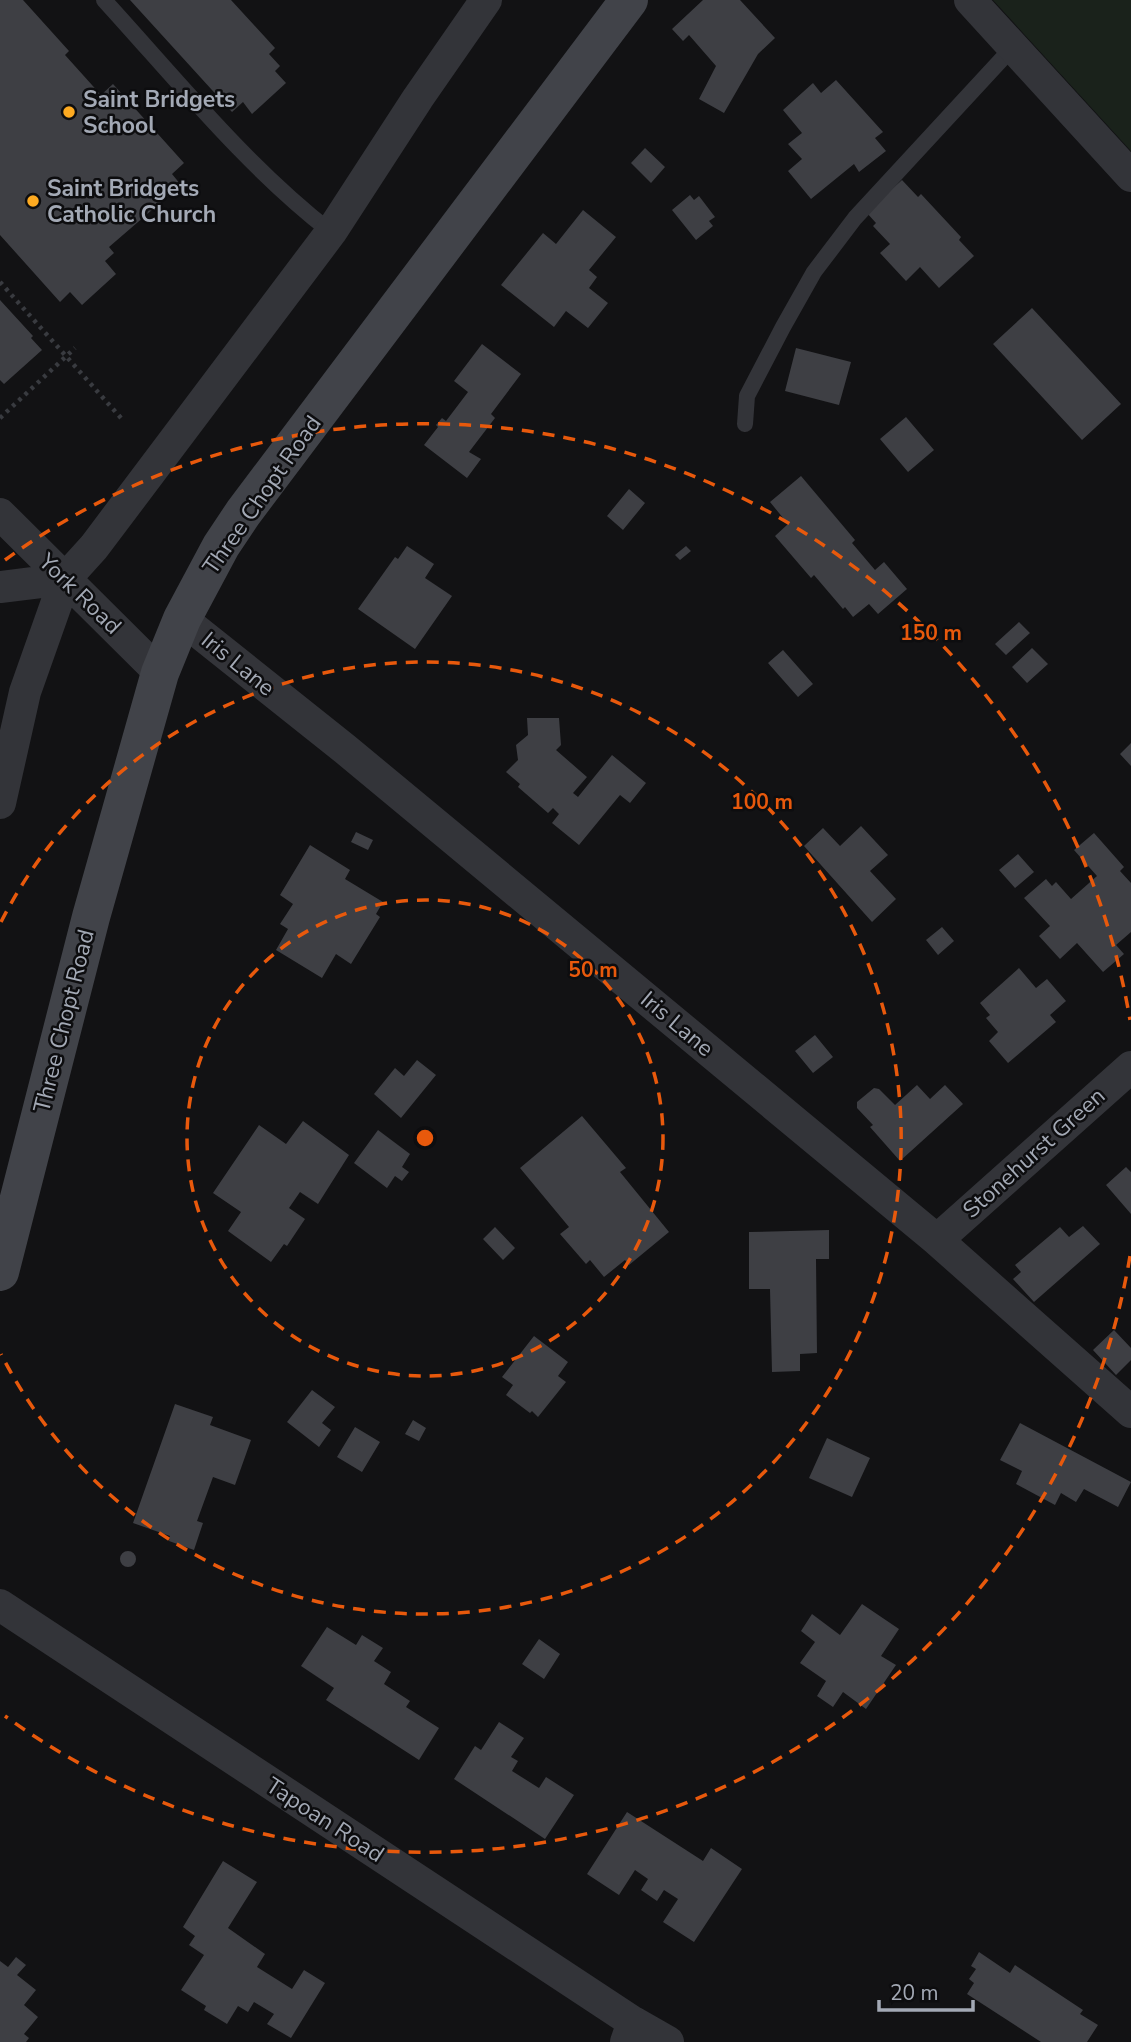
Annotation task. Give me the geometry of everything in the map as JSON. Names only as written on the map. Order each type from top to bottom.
[{"type":"main road","name":"Three Chopt Road","points":[[0,1272],[91,917],[160,673],[182,619],[221,547],[251,503],[629,0]]},
{"type":"street","points":[[0,803],[25,692],[65,579],[94,547],[331,232],[418,98],[486,0]]},
{"type":"street","points":[[970,0],[1131,176]]},
{"type":"street","name":"York Road","points":[[0,514],[160,673]]},
{"type":"street","points":[[0,587],[65,579]]},
{"type":"street","name":"Iris Lane","points":[[182,619],[345,749],[937,1240],[1131,1412]]},
{"type":"street","name":"Stonehurst Green","points":[[937,1240],[1131,1067]]},
{"type":"street","name":"Tapoan Road","points":[[0,1605],[630,2032],[668,2042]]},
{"type":"lane","points":[[104,0],[250,160],[293,202],[331,232]]},
{"type":"lane","points":[[745,425],[747,397],[814,272],[855,218],[1013,47]]},
{"type":"path","points":[[0,282],[121,418]]},
{"type":"path","points":[[0,418],[75,348]]},
{"type":"shaded area","points":[[993,0],[1131,0],[1131,151]]},
{"type":"building","name":"Saint Bridgets School","points":[[0,0],[23,0],[69,51],[65,55],[101,95],[113,84],[184,163],[172,174],[181,185],[109,247],[114,253],[105,261],[116,274],[82,305],[70,292],[60,302],[0,235]]},
{"type":"building","points":[[130,0],[231,0],[275,48],[269,54],[280,66],[275,71],[286,83],[252,114],[243,102],[232,112]]},
{"type":"building","points":[[703,0],[740,0],[775,38],[758,54],[724,113],[699,99],[716,66],[689,35],[683,41],[672,29]]},
{"type":"building","points":[[836,80],[883,132],[875,138],[886,151],[859,172],[854,164],[811,199],[788,171],[802,159],[788,144],[802,133],[783,110],[813,83],[821,93]]},
{"type":"building","points":[[645,148],[665,167],[651,183],[631,163]]},
{"type":"building","points":[[902,180],[918,197],[921,194],[961,237],[959,240],[974,256],[939,288],[920,267],[906,281],[880,253],[890,244],[873,226],[876,223],[866,212]]},
{"type":"building","points":[[690,195],[694,200],[699,196],[715,217],[709,221],[713,226],[696,240],[672,210]]},
{"type":"building","points":[[583,210],[616,237],[589,270],[597,277],[589,288],[608,303],[588,328],[566,311],[554,327],[501,285],[543,233],[556,244]]},
{"type":"building","points":[[0,300],[33,336],[31,338],[42,350],[4,384],[0,380]]},
{"type":"building","points":[[1032,308],[1121,404],[1082,440],[993,344]]},
{"type":"building","points":[[482,344],[521,374],[491,414],[495,418],[469,452],[481,459],[467,478],[424,445],[438,427],[436,425],[442,418],[446,421],[468,392],[454,381]]},
{"type":"building","points":[[796,348],[851,362],[839,405],[785,391]]},
{"type":"building","points":[[906,417],[934,450],[908,472],[880,439]]},
{"type":"building","points":[[801,476],[855,540],[852,543],[875,570],[884,562],[907,589],[878,614],[869,604],[853,617],[814,575],[811,578],[775,536],[788,524],[770,502]]},
{"type":"building","points":[[629,489],[645,503],[623,530],[607,516]]},
{"type":"building","points":[[407,546],[434,564],[425,578],[452,596],[415,649],[358,609],[395,557],[398,559]]},
{"type":"building","points":[[686,546],[691,551],[680,560],[675,555]]},
{"type":"building","points":[[1019,622],[1030,633],[1006,655],[995,644]]},
{"type":"building","points":[[1032,648],[1048,664],[1027,683],[1012,667]]},
{"type":"building","points":[[783,650],[813,684],[798,697],[768,663]]},
{"type":"building","points":[[527,718],[559,718],[561,745],[556,750],[587,777],[573,793],[578,797],[612,755],[646,783],[630,803],[620,795],[579,845],[552,823],[559,814],[553,808],[548,813],[518,787],[520,784],[506,772],[518,760],[516,745],[528,735]]},
{"type":"building","points":[[1131,743],[1131,766],[1120,754]]},
{"type":"building","points":[[861,826],[888,855],[870,871],[896,899],[872,922],[804,846],[823,828],[840,846]]},
{"type":"building","points":[[356,832],[373,840],[368,850],[351,842]]},
{"type":"building","points":[[1094,833],[1124,867],[1120,871],[1131,883],[1131,932],[1116,945],[1124,954],[1103,972],[1077,943],[1060,959],[1039,936],[1050,926],[1024,898],[1046,879],[1052,886],[1056,882],[1071,899],[1097,876],[1074,850]]},
{"type":"building","points":[[310,845],[350,870],[345,879],[383,902],[376,914],[380,917],[351,964],[336,954],[322,978],[276,950],[288,929],[280,924],[293,904],[280,895]]},
{"type":"building","points":[[1018,854],[1034,872],[1015,888],[999,870]]},
{"type":"building","points":[[942,927],[954,941],[938,955],[926,940]]},
{"type":"building","points":[[1019,968],[1036,988],[1047,979],[1066,1001],[1050,1015],[1056,1022],[1008,1063],[989,1041],[998,1032],[986,1018],[990,1015],[980,1003]]},
{"type":"building","points":[[815,1035],[833,1057],[813,1073],[795,1051]]},
{"type":"building","points":[[417,1060],[436,1075],[401,1118],[374,1094],[395,1068],[404,1076]]},
{"type":"building","points":[[917,1085],[930,1099],[945,1085],[963,1104],[900,1161],[870,1127],[873,1125],[857,1108],[857,1102],[874,1088],[879,1089],[895,1105]]},
{"type":"building","points":[[582,1116],[626,1168],[620,1172],[669,1232],[629,1265],[625,1260],[604,1277],[590,1260],[586,1264],[560,1234],[569,1227],[520,1168]]},
{"type":"building","points":[[303,1121],[349,1155],[318,1204],[300,1192],[289,1208],[305,1219],[287,1246],[284,1244],[271,1262],[228,1231],[241,1212],[213,1193],[259,1125],[286,1144]]},
{"type":"building","points":[[378,1130],[410,1154],[402,1167],[409,1172],[402,1181],[395,1176],[387,1188],[354,1163]]},
{"type":"building","points":[[1126,1167],[1131,1172],[1131,1214],[1106,1185]]},
{"type":"building","points":[[1083,1226],[1100,1244],[1034,1302],[1013,1279],[1021,1272],[1015,1265],[1060,1227],[1069,1237]]},
{"type":"building","points":[[495,1227],[515,1248],[503,1260],[483,1239]]},
{"type":"building","points":[[829,1230],[829,1259],[816,1259],[817,1353],[800,1354],[800,1371],[772,1372],[770,1289],[749,1289],[749,1232]]},
{"type":"building","points":[[1114,1330],[1131,1348],[1131,1360],[1116,1375],[1093,1350]]},
{"type":"building","points":[[534,1336],[568,1362],[558,1376],[566,1382],[538,1417],[506,1395],[513,1385],[502,1377]]},
{"type":"building","points":[[312,1390],[335,1407],[322,1423],[331,1430],[319,1447],[287,1422]]},
{"type":"building","points":[[175,1404],[213,1417],[210,1425],[251,1440],[235,1485],[213,1477],[197,1521],[203,1523],[194,1550],[169,1541],[170,1536],[133,1523]]},
{"type":"building","points":[[413,1420],[426,1428],[419,1441],[405,1434]]},
{"type":"building","points":[[1020,1423],[1131,1482],[1118,1507],[1084,1489],[1076,1502],[1061,1493],[1055,1505],[1016,1484],[1022,1471],[1000,1460]]},
{"type":"building","points":[[355,1427],[380,1442],[362,1472],[337,1457]]},
{"type":"building","points":[[827,1438],[870,1458],[852,1497],[809,1478]]},
{"type":"building","points":[[125,1551],[131,1551],[136,1559],[134,1565],[125,1567],[120,1562],[120,1556]]},
{"type":"building","points":[[862,1604],[899,1629],[881,1656],[896,1665],[866,1709],[843,1692],[833,1707],[817,1696],[826,1681],[800,1663],[815,1642],[801,1631],[812,1614],[840,1635]]},
{"type":"building","points":[[327,1627],[356,1645],[362,1635],[383,1648],[374,1661],[391,1672],[384,1684],[410,1701],[406,1707],[439,1728],[419,1760],[326,1700],[334,1688],[301,1666]]},
{"type":"building","points":[[539,1639],[560,1654],[544,1679],[522,1664]]},
{"type":"building","points":[[499,1722],[524,1738],[511,1757],[518,1761],[512,1771],[539,1788],[546,1777],[574,1795],[545,1839],[454,1779],[475,1746],[481,1750]]},
{"type":"building","points":[[627,1812],[703,1861],[711,1848],[742,1869],[694,1942],[663,1922],[678,1899],[664,1890],[657,1901],[641,1890],[648,1879],[635,1870],[619,1895],[587,1874]]},
{"type":"building","points":[[223,1861],[257,1882],[228,1928],[265,1954],[257,1967],[292,1989],[304,1970],[325,1983],[291,2038],[267,2024],[274,2014],[254,2002],[248,2012],[238,2006],[227,2024],[204,2010],[206,2006],[181,1990],[204,1955],[189,1945],[195,1936],[183,1927]]},
{"type":"building","points":[[979,1952],[1010,1973],[1015,1965],[1083,2010],[1080,2014],[1098,2025],[1087,2042],[1041,2042],[967,1994],[974,1983],[969,1979],[976,1969],[971,1966]]},
{"type":"building","points":[[16,1957],[26,1965],[17,1975],[36,1990],[24,2005],[38,2017],[24,2034],[29,2038],[26,2042],[0,2042],[0,1961],[8,1967]]},
{"type":"place","name":"Saint Bridgets School","points":[[69,112]]},
{"type":"place","name":"Saint Bridgets Catholic Church","points":[[33,201]]}]
